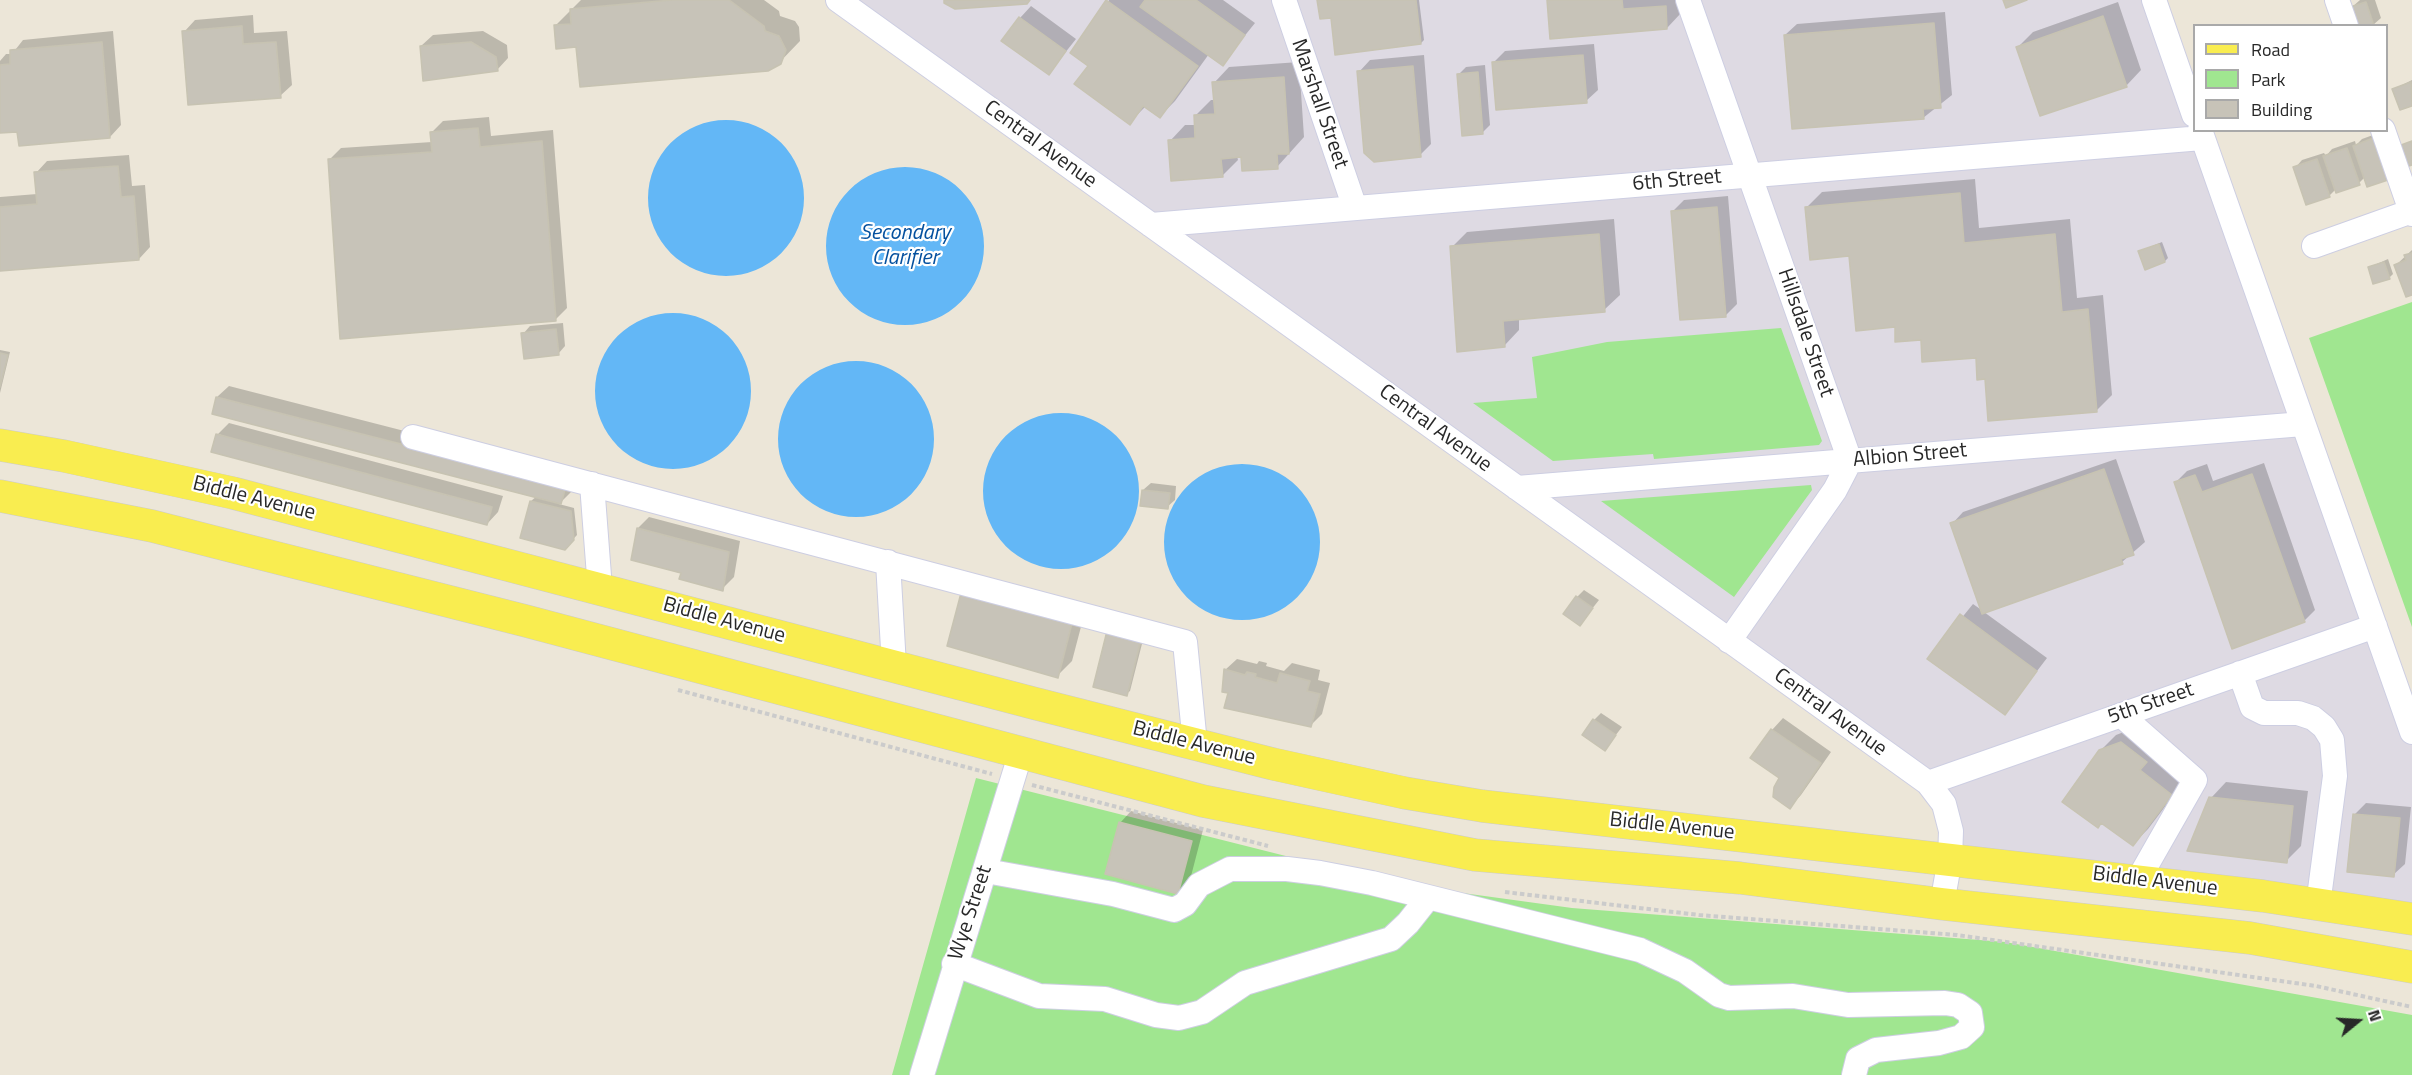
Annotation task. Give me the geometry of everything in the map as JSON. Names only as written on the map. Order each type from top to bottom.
[{"type":"main road","name":"Biddle Avenue","points":[[0,445],[64,456],[252,498],[1033,703],[1339,780],[1482,806],[2138,880],[2412,919]]},
{"type":"main road","name":"Biddle Avenue","points":[[0,496],[152,526],[526,621],[1203,801],[1475,855],[1740,878],[1942,904],[2250,938],[2412,967]]},
{"type":"main road","points":[[238,548],[252,498]]},
{"type":"main road","points":[[526,621],[547,575]]},
{"type":"main road","points":[[1021,752],[1033,703]]},
{"type":"main road","points":[[1475,855],[1482,806]]},
{"type":"street","name":"Central Avenue","points":[[838,0],[1928,783],[1944,804],[1951,831],[1950,859],[1942,904]]},
{"type":"street","name":"Marshall Street","points":[[1284,0],[1354,208]]},
{"type":"street","name":"Hillsdale Street","points":[[1688,0],[1850,461]]},
{"type":"street","points":[[2154,0],[2193,112]]},
{"type":"street","points":[[2337,0],[2345,24]]},
{"type":"street","points":[[2314,246],[2412,212],[2384,132]]},
{"type":"street","name":"6th Street","points":[[1151,225],[1750,175],[2201,134]]},
{"type":"street","points":[[2201,134],[2412,732]]},
{"type":"street","name":"Albion Street","points":[[1517,488],[2303,424]]},
{"type":"street","points":[[413,437],[1185,642],[1196,744]]},
{"type":"street","points":[[1729,641],[1835,490],[1850,461]]},
{"type":"street","points":[[592,484],[600,588]]},
{"type":"street","points":[[888,562],[894,666]]},
{"type":"street","name":"5th Street","points":[[1928,783],[2375,626]]},
{"type":"street","points":[[2240,673],[2252,707],[2264,713],[2298,713],[2313,718],[2324,727],[2332,740],[2335,776],[2318,905]]},
{"type":"street","points":[[2121,715],[2195,780],[2138,880]]},
{"type":"street","name":"Wye Street","points":[[922,1075],[954,964],[986,871],[1021,752]]},
{"type":"street","points":[[986,871],[1113,894],[1174,910],[1185,904],[1199,885],[1230,869],[1267,868],[1320,873],[1424,902],[1640,950],[1685,971],[1719,995],[1729,998],[1793,996],[1848,1005],[1945,1004],[1958,1005],[1970,1013],[1972,1027],[1961,1037],[1939,1043],[1876,1050],[1858,1059],[1854,1075]]},
{"type":"street","points":[[954,964],[1040,996],[1105,999],[1156,1015],[1179,1018],[1202,1012],[1245,983],[1391,939],[1424,902]]},
{"type":"shaded area","points":[[838,0],[2154,0],[2193,111],[2193,132],[2201,132],[2412,732],[2412,919],[1950,859],[1945,804]]},
{"type":"green space","points":[[2412,302],[2412,627],[2309,338]]},
{"type":"green space","points":[[1781,328],[1822,441],[1819,445],[1654,459],[1653,454],[1553,461],[1473,403],[1537,398],[1532,357],[1607,342]]},
{"type":"green space","points":[[1811,485],[1812,490],[1734,597],[1601,501]]},
{"type":"green space","points":[[976,778],[1397,884],[1572,908],[2005,942],[2412,1015],[2412,1075],[892,1075]]},
{"type":"water","name":"Secondary Clarifier","points":[[726,120],[756,126],[781,143],[798,168],[804,198],[798,228],[781,253],[756,270],[726,276],[696,270],[671,253],[654,228],[648,198],[654,168],[671,143],[696,126]]},
{"type":"water","name":"Secondary Clarifier","points":[[905,167],[935,173],[961,190],[978,216],[984,246],[978,276],[961,302],[935,319],[905,325],[875,319],[849,302],[832,276],[826,246],[832,216],[849,190],[875,173]]},
{"type":"water","points":[[673,313],[688,314],[703,319],[717,326],[728,336],[738,347],[745,361],[750,376],[750,406],[745,421],[738,435],[728,446],[717,456],[703,463],[688,468],[673,469],[658,468],[643,463],[629,456],[618,446],[608,435],[601,421],[596,406],[595,391],[596,376],[601,361],[608,347],[618,336],[629,326],[643,319],[658,314]]},
{"type":"water","points":[[856,361],[871,362],[886,367],[900,374],[911,384],[921,395],[928,409],[933,424],[933,454],[928,469],[921,483],[911,494],[900,504],[886,511],[871,516],[856,517],[841,516],[826,511],[812,504],[801,494],[791,483],[784,469],[779,454],[778,439],[779,424],[784,409],[791,395],[801,384],[812,374],[826,367],[841,362]]},
{"type":"water","points":[[1061,413],[1076,414],[1091,419],[1105,426],[1116,436],[1126,447],[1133,461],[1138,476],[1138,506],[1133,521],[1126,535],[1116,546],[1105,556],[1091,563],[1076,568],[1061,569],[1046,568],[1031,563],[1017,556],[1006,546],[996,535],[989,521],[984,506],[983,491],[984,476],[989,461],[996,447],[1006,436],[1017,426],[1031,419],[1046,414]]},
{"type":"water","points":[[1242,464],[1257,465],[1272,470],[1286,477],[1297,487],[1307,498],[1314,512],[1319,527],[1319,557],[1314,572],[1307,586],[1297,597],[1286,607],[1272,614],[1257,619],[1242,620],[1227,619],[1212,614],[1198,607],[1187,597],[1177,586],[1170,572],[1165,557],[1164,542],[1165,527],[1170,512],[1177,498],[1187,487],[1198,477],[1212,470],[1227,465]]},
{"type":"building","points":[[672,0],[729,0],[764,26],[765,31],[779,36],[786,50],[781,64],[768,71],[580,87],[576,47],[556,49],[554,25],[571,24],[570,9]]},
{"type":"building","points":[[944,0],[1030,0],[1027,4],[955,9],[944,3]]},
{"type":"building","points":[[1106,0],[1198,66],[1160,118],[1143,106],[1130,125],[1074,84],[1088,66],[1070,53]]},
{"type":"building","points":[[1145,0],[1196,0],[1245,35],[1223,66],[1140,7]]},
{"type":"building","points":[[1317,0],[1416,0],[1421,44],[1335,55],[1331,18],[1320,19]]},
{"type":"building","points":[[1547,0],[1622,0],[1623,9],[1666,6],[1667,29],[1550,39]]},
{"type":"building","points":[[2003,0],[2027,0],[2006,8]]},
{"type":"building","points":[[2366,2],[2373,24],[2355,24],[2350,7]]},
{"type":"building","points":[[2103,16],[2127,87],[2040,116],[2016,47]]},
{"type":"building","points":[[1019,17],[1066,51],[1049,75],[1001,41]]},
{"type":"building","points":[[1934,23],[1941,108],[1923,109],[1924,119],[1792,129],[1784,35]]},
{"type":"building","points":[[242,26],[243,44],[276,42],[281,98],[188,105],[182,31]]},
{"type":"building","points":[[102,42],[110,138],[19,146],[17,132],[0,133],[0,65],[10,64],[10,50]]},
{"type":"building","points":[[471,42],[496,57],[498,71],[423,81],[420,46]]},
{"type":"building","points":[[1583,55],[1587,103],[1496,110],[1492,62]]},
{"type":"building","points":[[1413,66],[1421,157],[1374,162],[1364,153],[1357,71]]},
{"type":"building","points":[[1478,72],[1483,134],[1462,136],[1457,74]]},
{"type":"building","points":[[1284,77],[1289,154],[1277,154],[1278,169],[1242,171],[1241,157],[1221,159],[1223,177],[1171,181],[1168,140],[1195,138],[1194,115],[1215,114],[1212,82]]},
{"type":"building","points":[[2411,82],[2412,106],[2400,110],[2392,89]]},
{"type":"building","points":[[478,128],[480,147],[542,141],[556,321],[340,339],[328,159],[432,152],[430,132]]},
{"type":"building","points":[[2376,137],[2391,179],[2367,187],[2353,146]]},
{"type":"building","points":[[2412,141],[2412,165],[2409,166],[2401,145]]},
{"type":"building","points":[[2347,148],[2360,185],[2336,193],[2323,156]]},
{"type":"building","points":[[2317,159],[2330,197],[2306,205],[2293,167]]},
{"type":"building","points":[[118,166],[121,197],[134,196],[139,260],[0,271],[0,207],[37,204],[34,172]]},
{"type":"building","points":[[1960,193],[1964,243],[2055,234],[2062,312],[2088,309],[2097,412],[1988,421],[1985,379],[1977,380],[1976,358],[1922,362],[1921,340],[1895,342],[1895,327],[1856,331],[1849,256],[1810,260],[1805,207]]},
{"type":"building","points":[[1717,207],[1726,317],[1680,320],[1671,211]]},
{"type":"building","points":[[1599,234],[1605,312],[1503,321],[1505,347],[1457,352],[1450,246]]},
{"type":"building","points":[[2159,244],[2165,262],[2145,270],[2138,251]]},
{"type":"building","points":[[2412,253],[2412,295],[2406,297],[2394,265],[2406,260],[2404,255]]},
{"type":"building","points":[[2384,262],[2390,279],[2373,284],[2368,267]]},
{"type":"building","points":[[556,329],[559,355],[524,359],[521,333]]},
{"type":"building","points":[[0,353],[8,355],[0,387]]},
{"type":"building","points":[[216,397],[566,486],[561,504],[212,414]]},
{"type":"building","points":[[216,434],[492,507],[487,525],[211,452]]},
{"type":"building","points":[[2104,469],[2134,555],[2121,559],[2123,564],[1982,614],[1950,523]]},
{"type":"building","points":[[2252,474],[2305,622],[2232,649],[2174,482],[2195,475],[2202,492]]},
{"type":"building","points":[[1142,490],[1170,493],[1168,509],[1140,506]]},
{"type":"building","points":[[530,501],[571,511],[574,540],[565,550],[520,538]]},
{"type":"building","points":[[637,528],[729,552],[723,591],[679,579],[681,573],[631,560]]},
{"type":"building","points":[[961,593],[1073,619],[1058,678],[947,646]]},
{"type":"building","points":[[1576,596],[1593,608],[1580,626],[1563,614]]},
{"type":"building","points":[[1960,614],[2037,671],[2005,715],[1927,659]]},
{"type":"building","points":[[1107,631],[1141,639],[1127,696],[1093,687]]},
{"type":"building","points":[[1224,669],[1245,675],[1247,672],[1256,674],[1255,677],[1277,683],[1280,673],[1310,681],[1307,691],[1320,694],[1311,727],[1224,708],[1228,693],[1222,692]]},
{"type":"building","points":[[1593,719],[1616,735],[1605,751],[1582,735]]},
{"type":"building","points":[[1771,729],[1821,763],[1790,809],[1773,797],[1774,787],[1779,778],[1750,758]]},
{"type":"building","points":[[2121,742],[2147,762],[2140,770],[2172,795],[2133,846],[2101,823],[2098,828],[2062,802],[2099,750]]},
{"type":"building","points":[[2209,797],[2293,806],[2287,863],[2187,851]]},
{"type":"building","points":[[2353,814],[2400,818],[2394,877],[2347,872]]},
{"type":"building","points":[[1119,822],[1192,841],[1178,894],[1105,874]]}]
